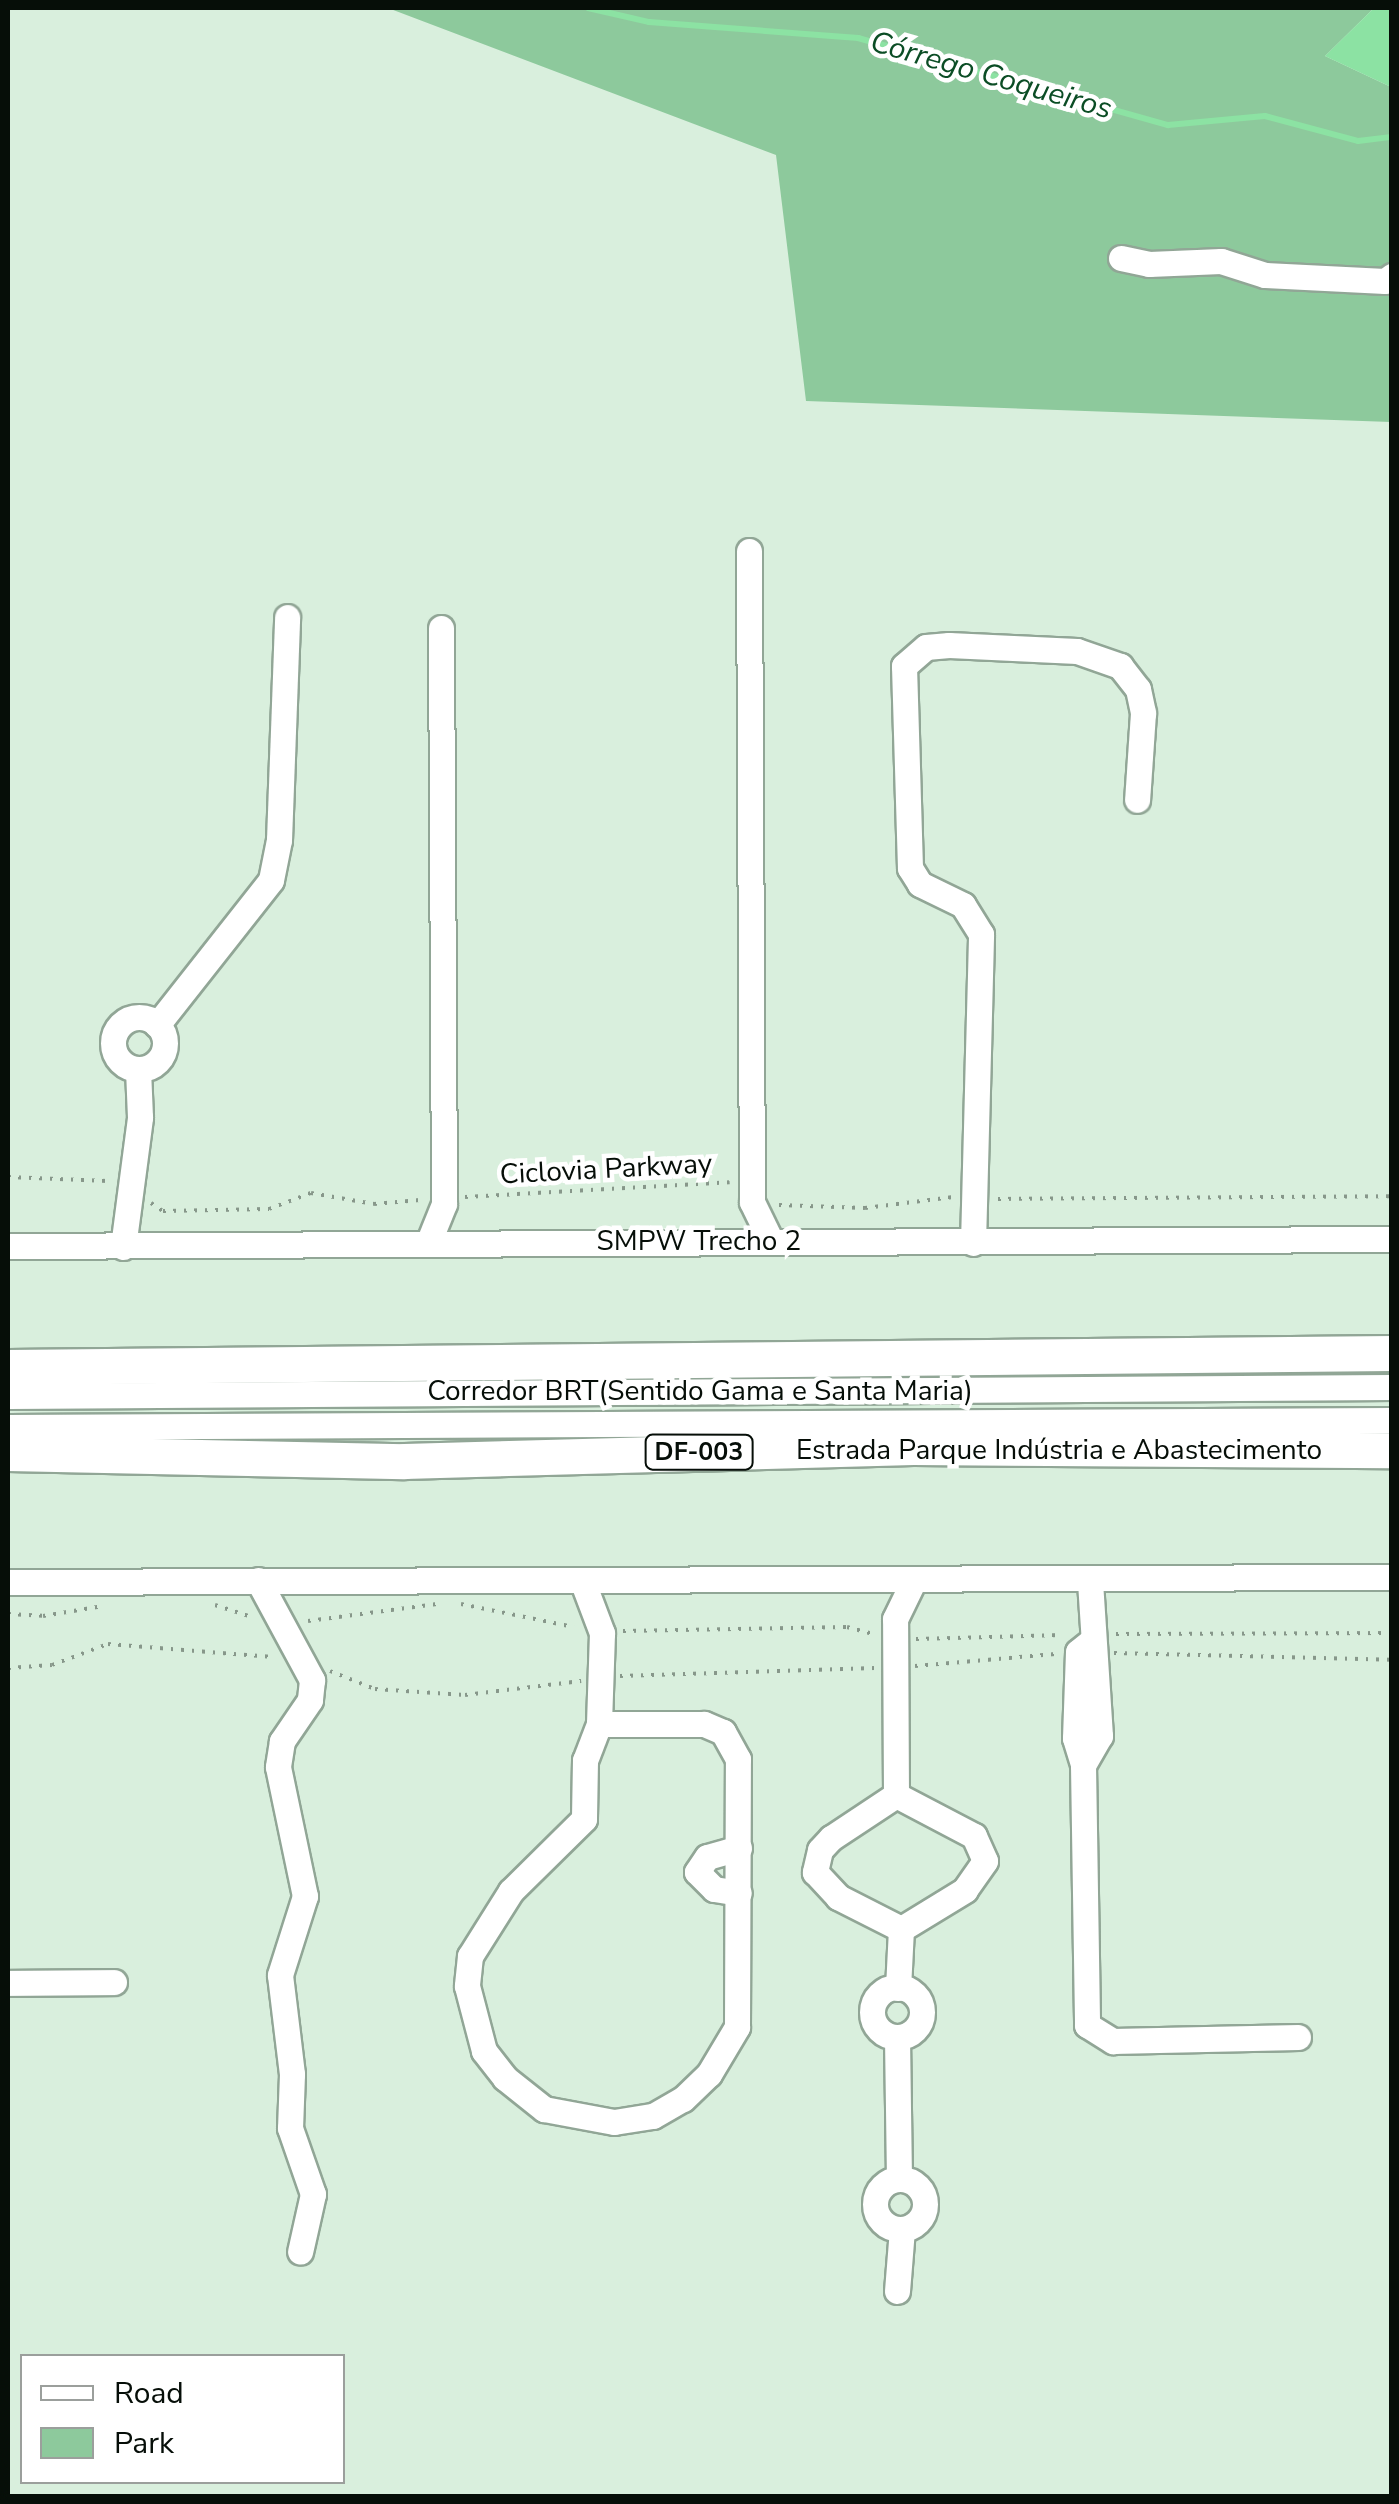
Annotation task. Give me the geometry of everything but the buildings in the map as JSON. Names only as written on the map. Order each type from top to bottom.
[{"type":"highway","points":[[8,1367],[1392,1353]]},
{"type":"highway","name":"Estrada Parque Indústria e Abastecimento","points":[[8,1453],[404,1461],[913,1447],[1392,1450]]},
{"type":"street","points":[[1122,258],[1149,264],[1221,260],[1265,275],[1390,282]]},
{"type":"street","points":[[749,551],[752,1198],[771,1242]]},
{"type":"street","points":[[157,1025],[270,880],[279,840],[287,617]]},
{"type":"street","points":[[428,1241],[444,1201],[441,628]]},
{"type":"street","points":[[974,1242],[971,1198],[981,934],[962,905],[920,884],[910,868],[904,666],[926,647],[949,645],[1076,652],[1120,666],[1138,689],[1143,713],[1137,800]]},
{"type":"street","points":[[132,1019],[157,1025],[165,1049],[155,1064],[138,1069],[116,1055],[118,1030],[132,1019]]},
{"type":"street","points":[[123,1247],[132,1190],[138,1069]]},
{"type":"street","points":[[718,1239],[752,1198]]},
{"type":"street","points":[[444,1201],[461,1240]]},
{"type":"street","name":"SMPW Trecho 2","points":[[8,1246],[461,1240],[1392,1239]]},
{"type":"street","name":"Corredor BRT(Sentido Gama e Santa Maria)","points":[[8,1396],[1392,1387]]},
{"type":"street","points":[[8,1427],[1392,1420]]},
{"type":"street","points":[[8,1582],[1392,1577]]},
{"type":"street","points":[[258,1580],[302,1659],[312,1693],[282,1741],[278,1767],[305,1896],[280,1975],[292,2074],[290,2128],[313,2194],[300,2252]]},
{"type":"street","points":[[582,1580],[601,1624],[602,1678],[599,1724],[585,1760],[580,1829],[511,1890],[470,1956],[466,1986],[475,2029],[505,2078],[544,2109],[596,2120],[654,2116],[684,2099],[709,2074],[737,2027],[740,1892],[738,1758],[723,1732],[674,1721],[599,1724]]},
{"type":"street","points":[[601,1624],[624,1580]]},
{"type":"street","points":[[879,1580],[895,1629],[896,1796]]},
{"type":"street","points":[[895,1629],[914,1580]]},
{"type":"street","points":[[1090,1580],[1089,1645],[1075,1744],[1083,1765],[1085,2018],[1093,2034],[1124,2041],[1298,2037]]},
{"type":"street","points":[[896,1796],[832,1838],[820,1850],[815,1872],[838,1897],[901,1929]]},
{"type":"street","points":[[896,1796],[974,1836],[985,1861],[965,1890],[901,1929]]},
{"type":"street","points":[[739,1848],[708,1857],[696,1872],[714,1889],[740,1892]]},
{"type":"street","points":[[898,2291],[902,2230],[885,2224],[875,2200],[883,2185],[899,2178],[897,2037],[876,2024],[873,2007],[882,1993],[898,1988],[901,1929]]},
{"type":"street","points":[[8,1983],[114,1982]]},
{"type":"path","name":"Ciclovia Parkway","points":[[8,1177],[116,1182],[163,1210],[270,1209],[311,1193],[374,1204],[728,1182],[752,1198],[792,1210],[971,1198],[1392,1196]]},
{"type":"path","points":[[202,1601],[282,1620],[317,1622],[450,1602],[601,1624],[895,1629],[1089,1645],[1392,1660]]},
{"type":"path","points":[[8,1614],[43,1616],[111,1604]]},
{"type":"path","points":[[8,1668],[52,1665],[108,1644],[302,1659],[374,1689],[465,1695],[602,1678],[896,1668],[1089,1645],[1392,1633]]},
{"type":"green space","points":[[388,8],[1374,8],[1325,56],[1391,87],[1391,422],[806,401],[776,155]]},
{"type":"shaded area","points":[[1374,8],[1391,8],[1391,87],[1325,56]]},
{"type":"waterway","name":"Córrego Coqueiros","points":[[588,8],[649,22],[858,38],[1168,125],[1265,116],[1358,141],[1392,137]]}]
